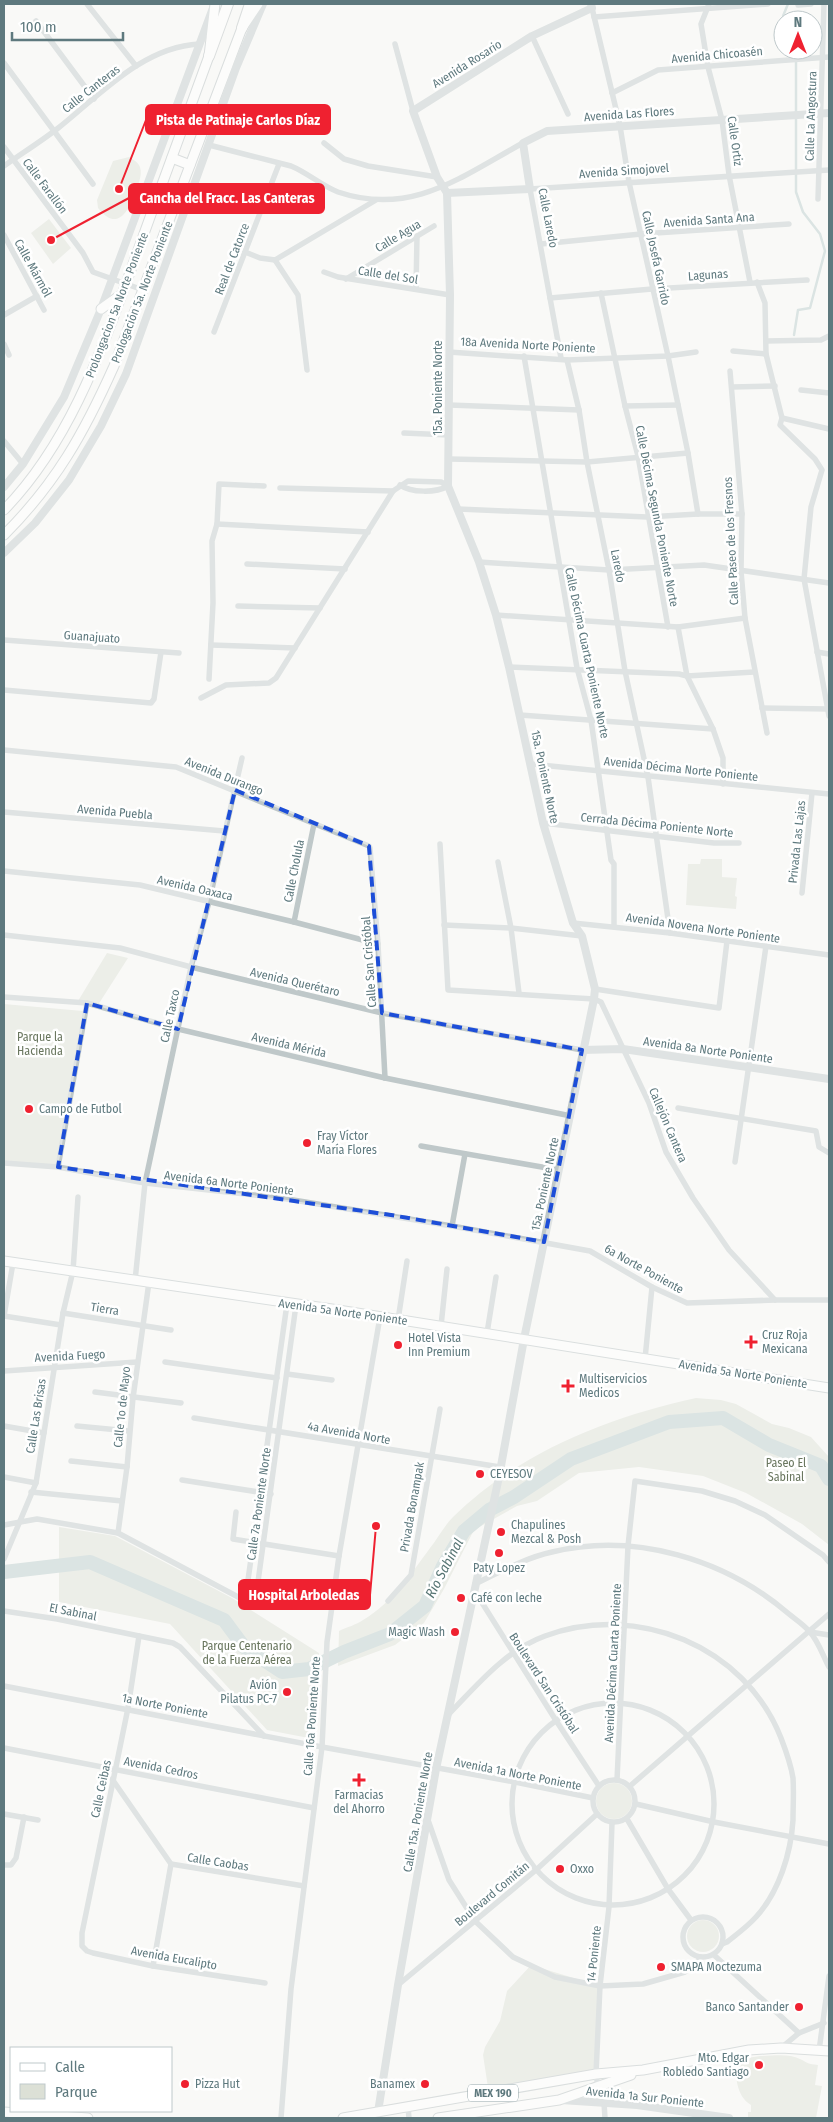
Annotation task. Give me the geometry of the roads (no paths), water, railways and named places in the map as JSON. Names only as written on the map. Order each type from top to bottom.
[{"type":"highway","points":[[209,56],[228,4]]},
{"type":"highway","points":[[242,28],[250,4]]},
{"type":"main road","name":"Prolongacion 5a Norte Poniente","points":[[4,510],[45,460],[74,411],[97,362],[209,56],[215,4]]},
{"type":"main road","name":"Prologación 5a. Norte Poniente","points":[[4,535],[24,515],[60,470],[91,417],[114,366],[242,28],[258,4]]},
{"type":"main road","points":[[172,158],[190,165]]},
{"type":"main road","points":[[101,309],[122,293]]},
{"type":"main road","name":"Avenida 5a Norte Poniente","points":[[8,1262],[487,1333],[829,1388]]},
{"type":"main road","name":"MEX 190","points":[[343,2118],[377,2115],[408,2107],[596,2074],[643,2070],[749,2050],[781,2048],[829,2051]]},
{"type":"main road","name":"MEX 190","points":[[438,2118],[493,2114],[558,2100],[643,2070]]},
{"type":"main road","points":[[4,2112],[88,2118]]},
{"type":"street","points":[[87,4],[136,66]]},
{"type":"street","points":[[4,488],[23,464],[64,397],[101,309],[198,44],[215,4]]},
{"type":"street","points":[[4,553],[35,524],[69,480],[101,426],[126,374],[236,68],[263,4]]},
{"type":"street","name":"Calle Ortiz","points":[[710,4],[701,24],[708,67],[722,120],[739,227],[754,282],[765,303],[766,354],[782,418],[780,425],[815,459],[822,470],[811,507],[804,579]]},
{"type":"street","points":[[594,17],[768,4]]},
{"type":"street","points":[[798,5],[811,4]]},
{"type":"street","name":"Calle La Angostura","points":[[818,199],[818,170],[825,114],[826,57],[824,4]]},
{"type":"street","name":"Calle Josefa Garrido","points":[[592,6],[620,126],[629,182],[668,356],[688,453],[698,514]]},
{"type":"street","name":"Avenida Rosario","points":[[413,111],[532,36],[592,6]]},
{"type":"street","points":[[36,21],[94,99]]},
{"type":"street","points":[[532,36],[568,114]]},
{"type":"street","name":"Calle Canteras","points":[[4,166],[55,130],[136,66],[160,53],[177,47],[198,44]]},
{"type":"street","name":"15a. Poniente Norte","points":[[395,44],[413,111],[438,177],[445,190],[450,295],[448,486],[478,562],[496,615],[520,714],[543,823],[573,923],[582,936],[594,989],[594,999],[582,1050],[571,1116],[524,1339],[490,1518]]},
{"type":"street","name":"Avenida Chicoasén","points":[[612,93],[658,70],[826,57]]},
{"type":"street","points":[[4,63],[93,184]]},
{"type":"street","name":"Avenida Las Flores","points":[[208,145],[303,171],[339,192],[376,200],[403,200],[445,190],[523,143],[547,131],[825,114]]},
{"type":"street","points":[[324,143],[344,159],[368,166],[438,177]]},
{"type":"street","name":"Calle Laredo","points":[[523,143],[550,298]]},
{"type":"street","name":"Calle Farallón","points":[[4,147],[71,237],[94,272],[143,290]]},
{"type":"street","name":"Real de Catorce","points":[[214,332],[279,164]]},
{"type":"street","name":"Avenida Simojovel","points":[[445,190],[530,189],[829,170]]},
{"type":"street","points":[[245,252],[260,258],[275,260],[376,200]]},
{"type":"street","name":"Avenida Santa Ana","points":[[541,244],[641,234],[789,224]]},
{"type":"street","name":"Calle Agua","points":[[346,278],[434,226]]},
{"type":"street","name":"Calle Mármól","points":[[4,236],[44,310]]},
{"type":"street","points":[[416,289],[417,236]]},
{"type":"street","points":[[275,260],[298,295],[307,370]]},
{"type":"street","name":"Calle del Sol","points":[[324,272],[346,278],[450,295]]},
{"type":"street","name":"Lagunas","points":[[550,298],[601,292],[807,280]]},
{"type":"street","name":"Calle Décima Segunda Poniente Norte","points":[[601,292],[625,406],[638,456],[647,518],[668,627]]},
{"type":"street","points":[[4,314],[37,296]]},
{"type":"street","name":"Laredo","points":[[550,298],[564,359],[579,410],[587,462],[609,570],[625,671],[648,777],[670,932]]},
{"type":"street","points":[[766,340],[821,340],[829,336]]},
{"type":"street","points":[[4,344],[9,355]]},
{"type":"street","points":[[733,351],[766,354]]},
{"type":"street","name":"18a Avenida Norte Poniente","points":[[449,352],[564,359],[668,356],[696,352]]},
{"type":"street","name":"Calle Décima Cuarta Poniente Norte","points":[[524,356],[558,566],[577,668],[591,720],[600,771],[606,830],[611,860],[614,864],[614,926]]},
{"type":"street","name":"Calle Paseo de los Fresnos","points":[[730,371],[742,514],[741,571],[745,618],[767,733]]},
{"type":"street","points":[[732,387],[775,386]]},
{"type":"street","points":[[801,390],[829,393]]},
{"type":"street","points":[[449,405],[579,410]]},
{"type":"street","points":[[625,406],[678,405]]},
{"type":"street","points":[[782,418],[829,429]]},
{"type":"street","points":[[404,434],[449,435]]},
{"type":"street","points":[[4,440],[23,464]]},
{"type":"street","points":[[449,459],[587,462],[688,453]]},
{"type":"street","points":[[202,698],[226,685],[269,683],[276,678],[393,490],[408,481],[441,482],[448,486]]},
{"type":"street","points":[[209,678],[214,604],[212,541],[217,524],[219,484],[264,486]]},
{"type":"street","points":[[280,488],[393,490]]},
{"type":"street","points":[[458,509],[647,518],[698,514],[742,514]]},
{"type":"street","points":[[217,524],[368,532]]},
{"type":"street","points":[[478,562],[609,570],[704,565],[829,582]]},
{"type":"street","points":[[247,564],[345,569]]},
{"type":"street","points":[[762,708],[829,712],[804,579]]},
{"type":"street","points":[[238,606],[320,608]]},
{"type":"street","points":[[496,615],[668,627],[745,618]]},
{"type":"street","points":[[678,627],[687,676],[713,729],[723,758],[722,784]]},
{"type":"street","name":"Guanajuato","points":[[4,640],[179,653]]},
{"type":"street","points":[[212,645],[295,648]]},
{"type":"street","points":[[4,690],[152,702],[161,652]]},
{"type":"street","points":[[817,652],[829,654]]},
{"type":"street","points":[[509,667],[577,668],[687,676],[754,672]]},
{"type":"street","points":[[520,714],[713,729]]},
{"type":"street","name":"Avenida Durango","points":[[4,750],[176,767],[368,846]]},
{"type":"street","name":"Calle Taxco","points":[[135,1280],[145,1183],[191,967],[209,902],[242,758]]},
{"type":"street","name":"Avenida Décima Norte Poniente","points":[[531,764],[829,794]]},
{"type":"street","name":"Privada Las Lajas","points":[[802,893],[812,793]]},
{"type":"street","name":"Avenida Puebla","points":[[4,812],[224,830]]},
{"type":"street","name":"Cerrada Décima Poniente Norte","points":[[543,823],[714,843],[739,843]]},
{"type":"street","name":"Calle Cholula","points":[[294,922],[314,824]]},
{"type":"street","points":[[440,844],[448,990],[594,999]]},
{"type":"street","name":"Calle San Cristóbal","points":[[368,846],[370,848],[378,944],[385,1078]]},
{"type":"street","points":[[498,862],[511,928],[519,993]]},
{"type":"street","name":"Avenida Oaxaca","points":[[4,871],[140,885],[378,944]]},
{"type":"street","name":"Avenida Novena Norte Poniente","points":[[573,923],[670,932],[829,955]]},
{"type":"street","points":[[444,925],[511,928],[582,936]]},
{"type":"street","name":"Avenida Querétaro","points":[[4,935],[120,948],[382,1013],[582,1050]]},
{"type":"street","points":[[594,989],[719,1008],[726,941]]},
{"type":"street","points":[[735,1162],[766,946]]},
{"type":"street","name":"Avenida Mérida","points":[[4,997],[87,1003],[178,1029],[385,1078],[571,1116]]},
{"type":"street","name":"Callejón Cantera","points":[[594,999],[601,1002],[604,1006],[648,1103],[666,1152],[693,1198],[728,1250],[775,1300]]},
{"type":"street","points":[[58,1167],[87,1003]]},
{"type":"street","name":"Avenida 8a Norte Poniente","points":[[582,1050],[623,1049],[829,1079]]},
{"type":"street","points":[[678,1108],[816,1132],[819,1146],[829,1153]]},
{"type":"street","points":[[421,1146],[559,1170]]},
{"type":"street","points":[[452,1226],[465,1154]]},
{"type":"street","name":"Avenida 6a Norte Poniente","points":[[4,1163],[58,1167],[145,1183],[281,1198],[452,1226]]},
{"type":"street","name":"Calle Las Brisas","points":[[4,1559],[36,1483],[63,1313],[73,1271],[78,1197]]},
{"type":"street","name":"6a Norte Poniente","points":[[452,1226],[594,1253],[652,1287],[687,1303],[829,1300]]},
{"type":"street","points":[[398,1320],[407,1261]]},
{"type":"street","points":[[8,1262],[4,1316],[61,1325]]},
{"type":"street","points":[[441,1326],[447,1269]]},
{"type":"street","points":[[487,1333],[496,1277]]},
{"type":"street","name":"Calle 1o de Mayo","points":[[118,1533],[127,1467],[132,1398],[149,1282]]},
{"type":"street","points":[[645,1359],[652,1287]]},
{"type":"street","name":"Calle 7a Poniente Norte","points":[[291,1304],[286,1374],[257,1589],[247,1587],[268,1430],[291,1304]]},
{"type":"street","name":"Tierra","points":[[63,1313],[172,1330]]},
{"type":"street","name":"Calle 16a Poniente Norte","points":[[282,2118],[291,1988],[322,1747],[327,1642],[339,1556],[380,1317]]},
{"type":"street","name":"Avenida Fuego","points":[[4,1371],[54,1366],[137,1362]]},
{"type":"street","points":[[165,1362],[278,1378]]},
{"type":"street","points":[[286,1374],[332,1380]]},
{"type":"street","points":[[95,1392],[181,1403]]},
{"type":"street","name":"Privada Bonampak","points":[[388,1601],[410,1575],[440,1409]]},
{"type":"street","name":"4a Avenida Norte","points":[[194,1418],[500,1467]]},
{"type":"street","points":[[4,1426],[44,1432]]},
{"type":"street","points":[[77,1426],[129,1431]]},
{"type":"street","points":[[71,1460],[127,1467]]},
{"type":"street","points":[[4,1477],[36,1483]]},
{"type":"street","points":[[182,1480],[271,1494]]},
{"type":"street","points":[[628,1546],[636,1481],[702,1491],[735,1501],[765,1515],[823,1555],[829,1562]]},
{"type":"street","points":[[31,1492],[122,1501]]},
{"type":"street","points":[[236,1512],[233,1539],[339,1556]]},
{"type":"street","name":"Calle 15a. Poniente Norte","points":[[377,2115],[436,1769],[490,1518]]},
{"type":"street","points":[[4,1525],[37,1519],[118,1533],[240,1598],[247,1587]]},
{"type":"street","points":[[475,1587],[512,1566],[552,1552],[592,1547],[628,1546],[677,1555],[711,1565],[732,1574],[775,1601],[810,1632],[829,1667]]},
{"type":"street","name":"Avenida Décima Cuarta Poniente","points":[[617,1780],[628,1546]]},
{"type":"street","name":"Boulevard San Cristóbal","points":[[475,1587],[512,1653],[600,1786]]},
{"type":"street","name":"El Sabinal","points":[[4,1611],[57,1619],[173,1643],[180,1648],[264,1736]]},
{"type":"street","points":[[630,1786],[829,1614]]},
{"type":"street","points":[[449,1714],[512,1653],[545,1636],[583,1626],[624,1624],[671,1635],[711,1653],[748,1684],[777,1728],[793,1777],[792,1837],[780,1877],[769,1899],[756,1917],[727,1942],[722,1944]]},
{"type":"street","points":[[810,1632],[829,1635]]},
{"type":"street","name":"Calle Ceibas","points":[[82,1946],[82,1933],[128,1708],[139,1636]]},
{"type":"street","name":"1a Norte Poniente","points":[[4,1686],[128,1708],[322,1747]]},
{"type":"street","points":[[622,1703],[646,1708],[662,1714],[674,1721],[688,1736],[706,1764],[712,1780],[714,1822],[707,1845],[702,1853],[691,1869],[668,1889],[642,1902],[609,1907],[582,1903],[557,1892],[536,1870],[523,1849],[516,1827],[514,1805],[515,1782],[523,1757],[540,1734],[555,1720],[575,1709],[590,1704],[622,1703]]},
{"type":"street","name":"Avenida 1a Norte Poniente","points":[[322,1747],[593,1798]]},
{"type":"street","name":"Avenida Cedros","points":[[4,1748],[314,1808]]},
{"type":"street","name":"Calle Caobas","points":[[112,1779],[172,1864],[304,1886]]},
{"type":"street","points":[[617,1780],[630,1786],[636,1798],[636,1804],[627,1818],[612,1823],[597,1814],[593,1798],[600,1786],[606,1782],[617,1780]]},
{"type":"street","points":[[636,1804],[714,1822],[829,1844]]},
{"type":"street","points":[[4,1814],[38,1820]]},
{"type":"street","name":"Boulevard Comitán","points":[[398,1986],[536,1870],[597,1814]]},
{"type":"street","points":[[7,1865],[16,1858],[24,1818]]},
{"type":"street","points":[[627,1818],[668,1889],[692,1920]]},
{"type":"street","points":[[428,1820],[449,1880],[475,1921],[513,1957],[555,1977],[600,1986],[643,1984],[685,1972],[696,1965],[700,1957]]},
{"type":"street","name":"14 Poniente","points":[[598,2086],[596,2074],[600,1986],[609,1907],[612,1823]]},
{"type":"street","points":[[153,1966],[172,1864]]},
{"type":"street","points":[[705,1917],[718,1923],[724,1935],[722,1944],[720,1950],[714,1955],[700,1957],[688,1951],[682,1938],[686,1925],[692,1920],[705,1917]]},
{"type":"street","name":"Avenida Eucalipto","points":[[82,1946],[93,1953],[153,1966],[265,1983]]},
{"type":"street","points":[[714,1955],[799,2033]]},
{"type":"street","points":[[819,2051],[829,1976]]},
{"type":"street","points":[[781,2048],[799,2033],[824,2023]]},
{"type":"street","name":"Avenida 1a Sur Poniente","points":[[558,2100],[604,2103],[730,2118]]},
{"type":"street","points":[[604,2103],[605,2118]]},
{"type":"street","points":[[408,2107],[409,2118]]},
{"type":"waterway","points":[[786,10],[788,4]]},
{"type":"waterway","points":[[794,335],[798,310],[810,308],[825,251],[820,234],[803,212],[796,192],[796,60]]},
{"type":"waterway","name":"Río Sabinal","points":[[4,1572],[90,1562],[224,1620],[244,1647],[282,1672],[309,1669],[344,1652],[390,1634],[425,1606],[443,1566],[464,1531],[489,1510],[514,1497],[571,1459],[669,1422],[723,1418],[769,1445],[821,1466],[829,1479]]},
{"type":"place","name":"Pista de Patinaje Carlos Díaz","points":[[119,189]]},
{"type":"place","name":"Cancha del Fracc. Las Canteras","points":[[51,240]]},
{"type":"place","name":"Campo de Futbol","points":[[29,1109]]},
{"type":"place","name":"Fray Víctor María Flores","points":[[307,1143]]},
{"type":"place","name":"Cruz Roja Mexicana","points":[[751,1342]]},
{"type":"place","name":"Hotel Vista Inn Premium","points":[[398,1345]]},
{"type":"place","name":"Multiservicios Medicos","points":[[568,1386]]},
{"type":"place","name":"CEYESOV","points":[[480,1474]]},
{"type":"place","name":"Hospital Arboledas","points":[[376,1526]]},
{"type":"place","name":"Chapulines Mezcal & Posh","points":[[501,1532]]},
{"type":"place","name":"Paty Lopez","points":[[499,1553]]},
{"type":"place","name":"Café con leche","points":[[461,1598]]},
{"type":"place","name":"Magic Wash","points":[[455,1632]]},
{"type":"place","name":"Avión Pilatus PC-7","points":[[287,1692]]},
{"type":"place","name":"Farmacias del Ahorro","points":[[359,1780]]},
{"type":"place","name":"Oxxo","points":[[560,1869]]},
{"type":"place","name":"SMAPA Moctezuma","points":[[661,1967]]},
{"type":"place","name":"Banco Santander","points":[[799,2007]]},
{"type":"place","name":"Mto. Edgar Robledo Santiago","points":[[759,2065]]},
{"type":"place","name":"Pizza Hut","points":[[185,2084]]},
{"type":"place","name":"Banamex","points":[[425,2084]]},
{"type":"park label","name":"Parque la Hacienda","points":[[40,1044]]},
{"type":"park label","name":"Paseo El Sabinal","points":[[786,1470]]},
{"type":"park label","name":"Parque Centenario de la Fuerza Aérea","points":[[247,1653]]}]
